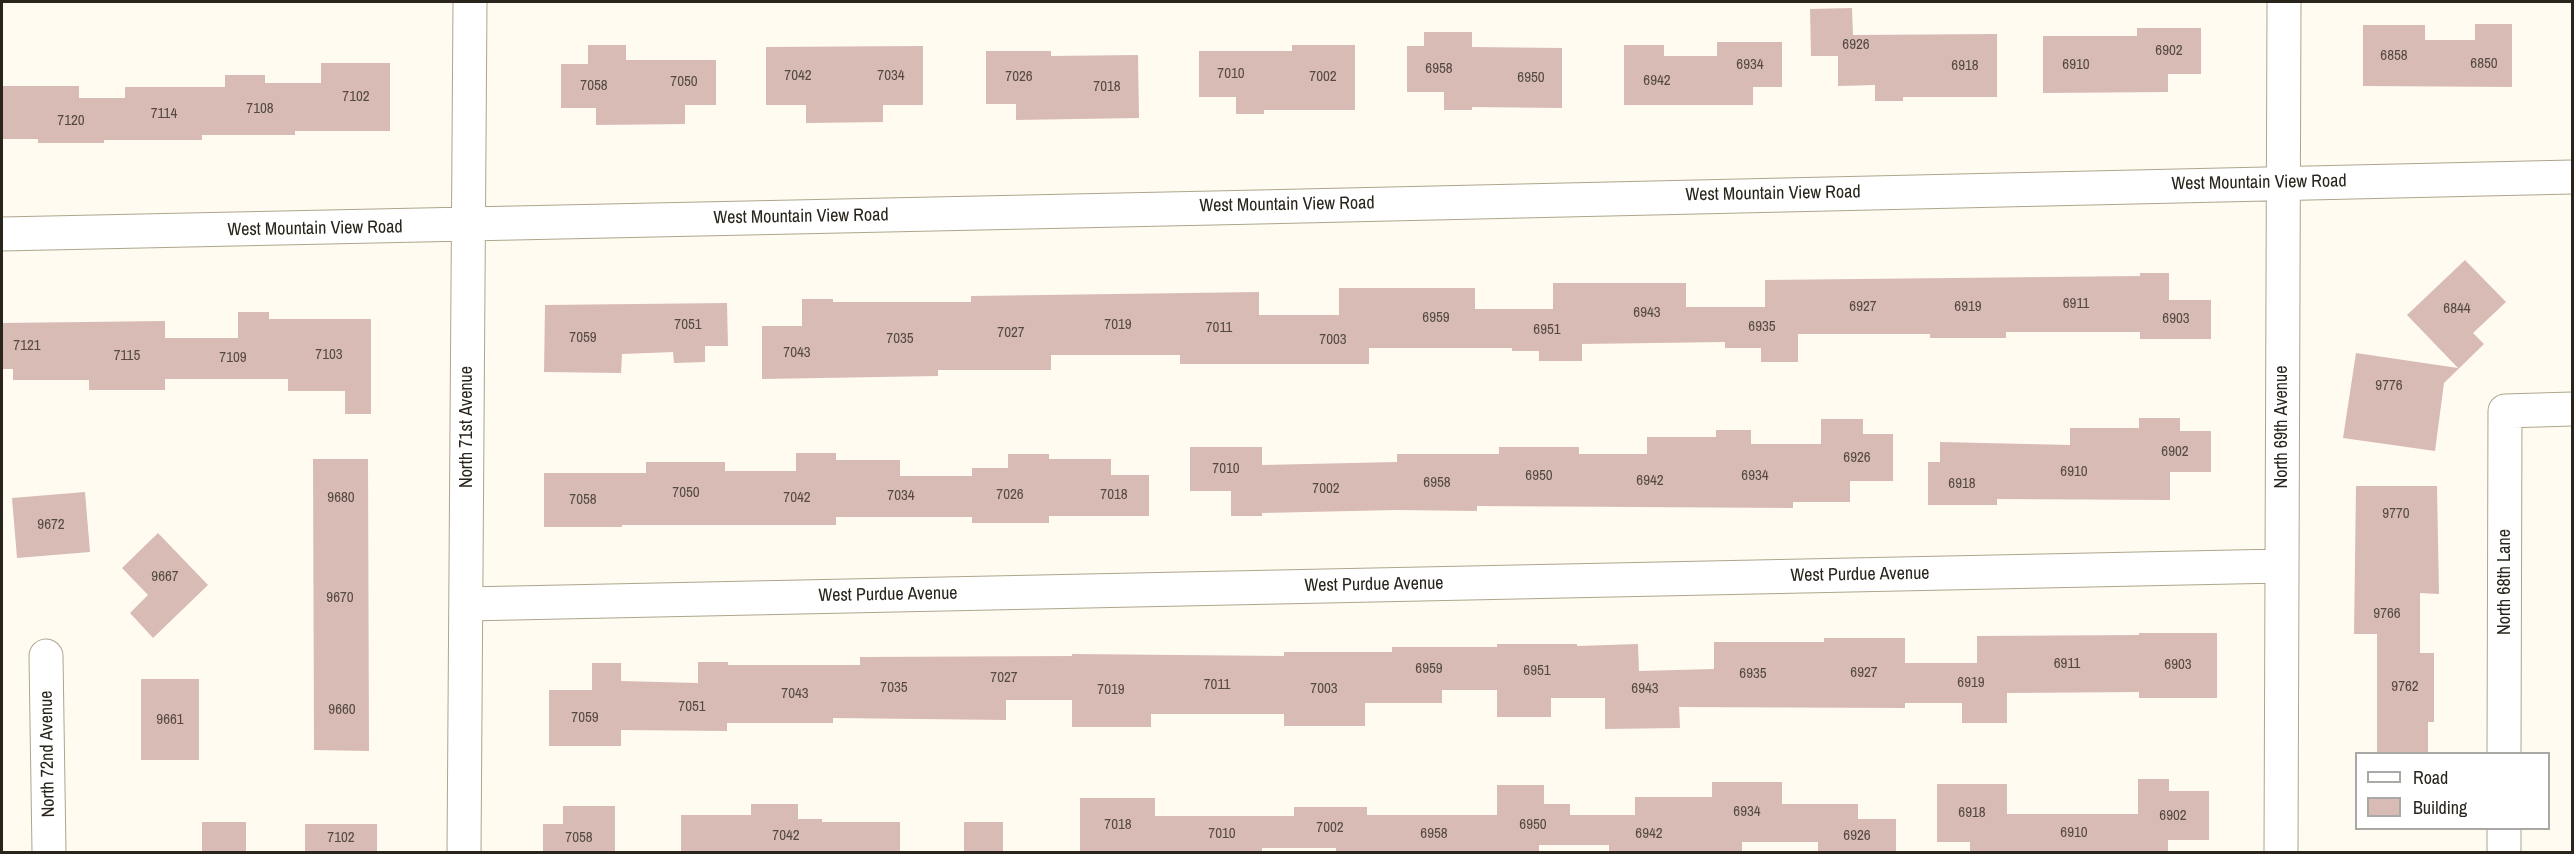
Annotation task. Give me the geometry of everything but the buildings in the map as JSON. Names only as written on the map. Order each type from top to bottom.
[{"type":"street","name":"North 71st Avenue","points":[[464,852],[470,2]]},
{"type":"street","name":"North 69th Avenue","points":[[2281,852],[2284,2]]},
{"type":"street","name":"West Mountain View Road","points":[[2,234],[468,226],[2572,177]]},
{"type":"street","name":"North 68th Lane","points":[[2504,752],[2505,411],[2572,409]]},
{"type":"street","name":"West Purdue Avenue","points":[[466,604],[2281,566]]},
{"type":"street","name":"North 72nd Avenue","points":[[46,656],[49,852]]},
{"type":"street","points":[[2504,830],[2504,852]]}]
